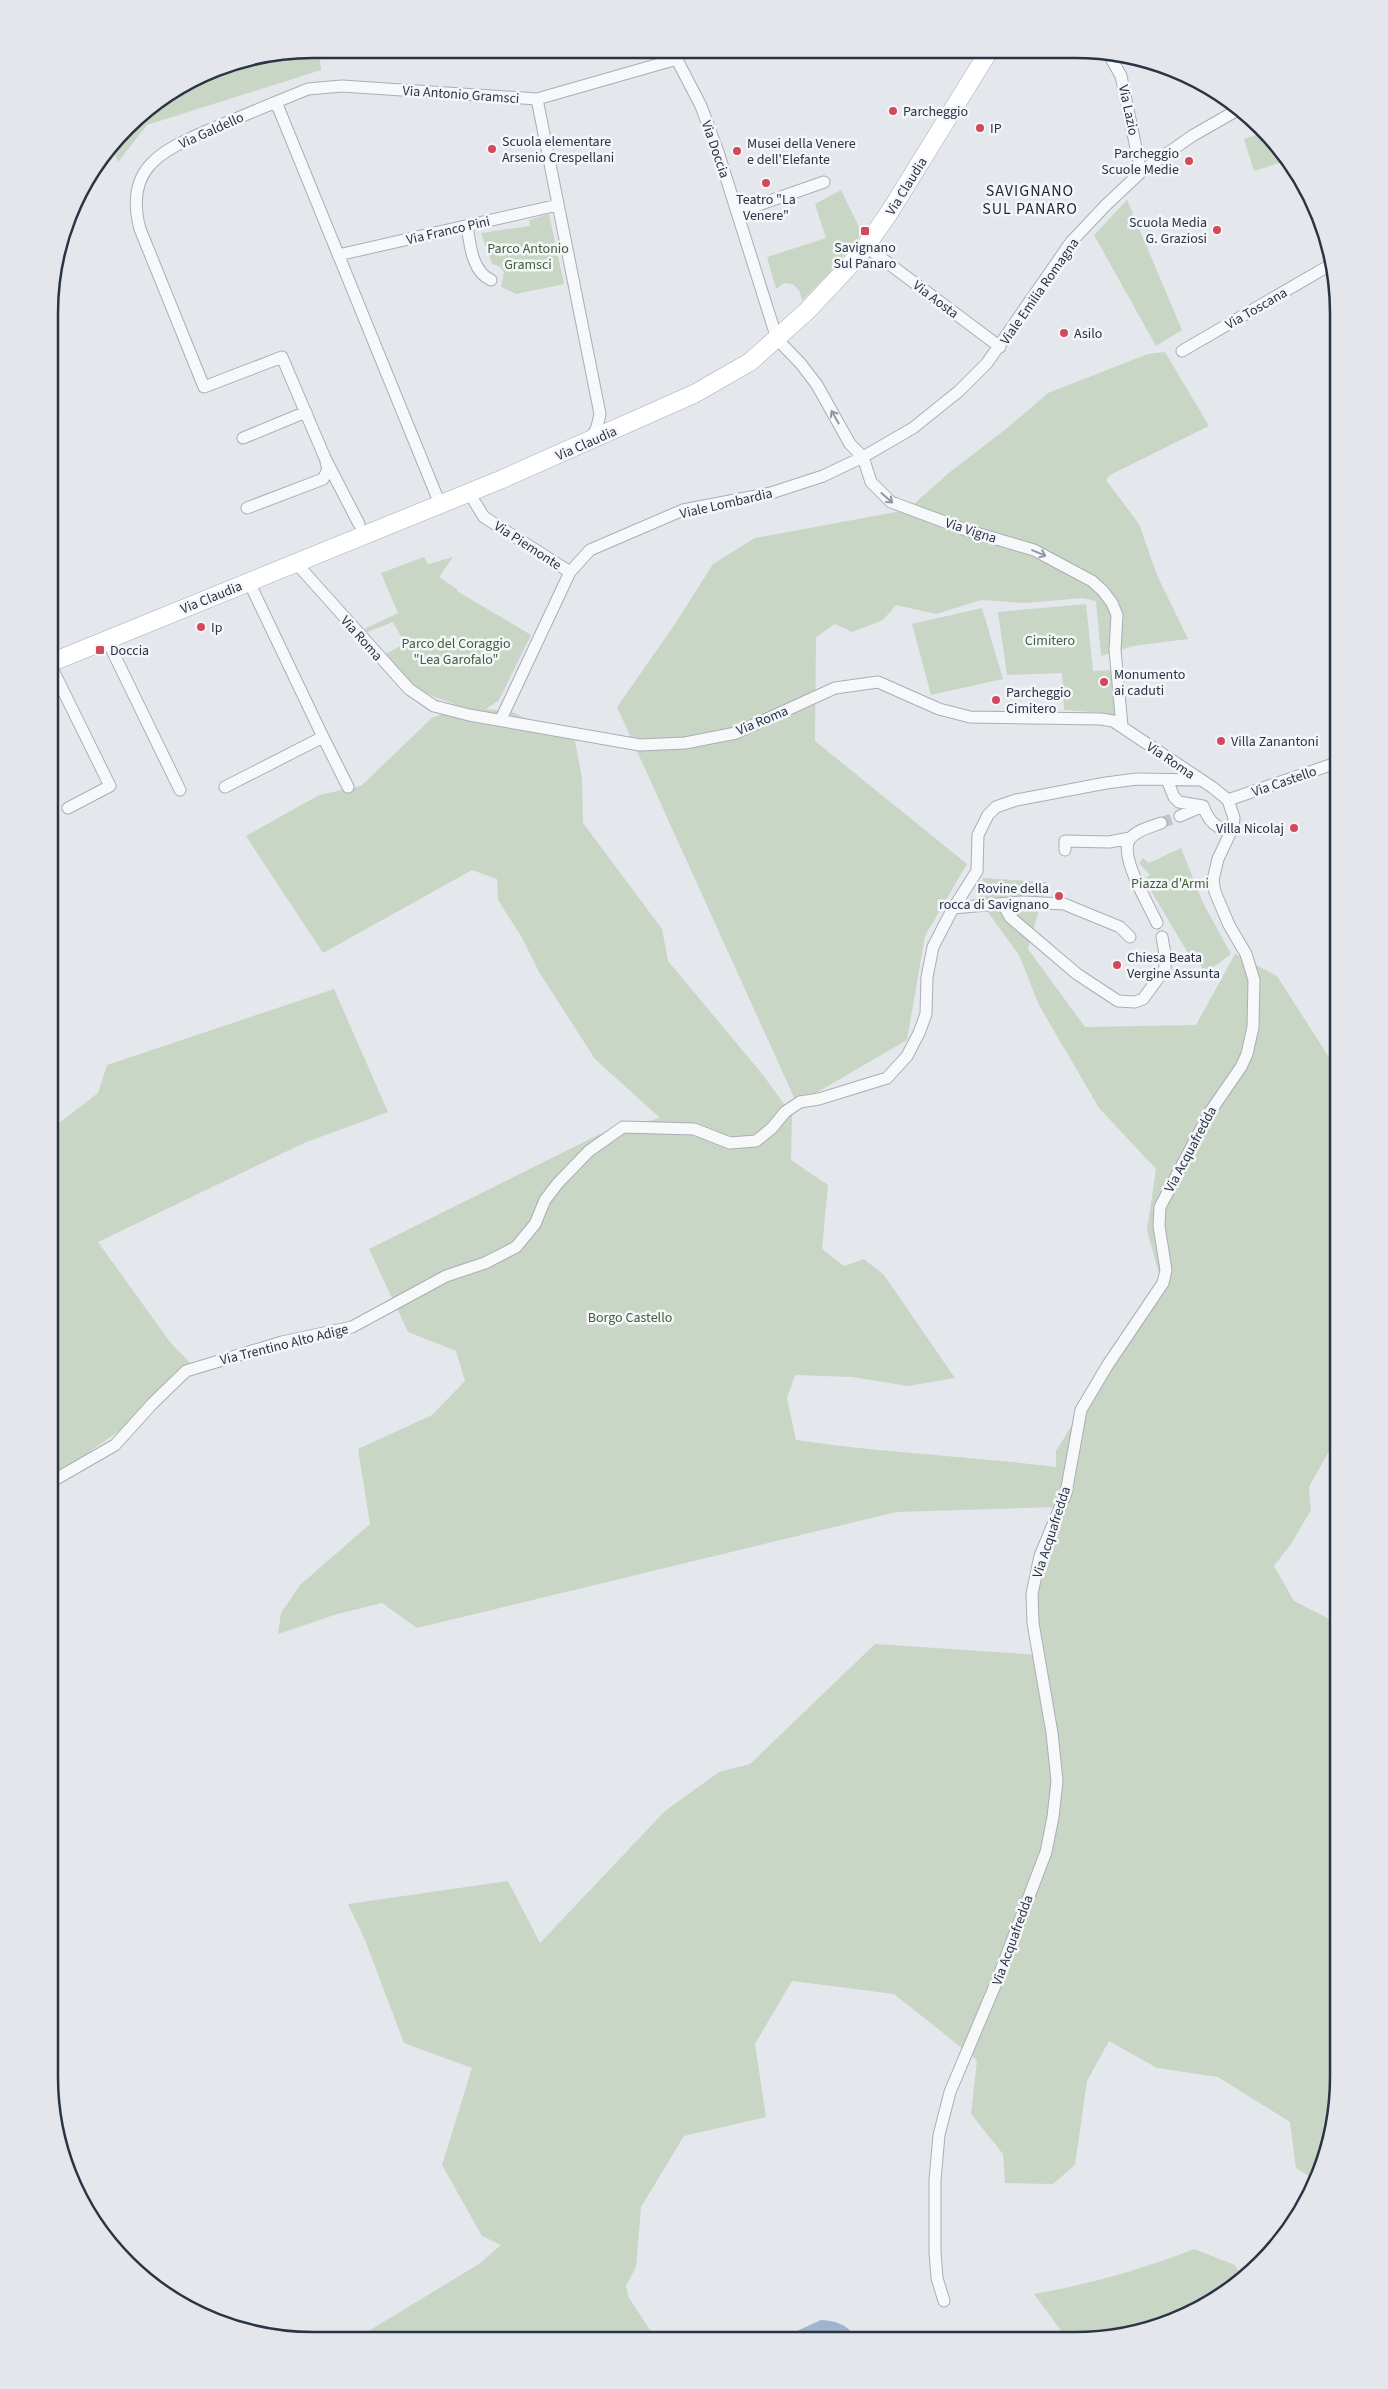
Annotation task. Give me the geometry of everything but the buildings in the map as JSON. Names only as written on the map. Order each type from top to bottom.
[{"type":"main road","name":"Via Claudia","points":[[58,660],[469,493],[694,394],[750,362],[807,311],[866,246],[889,213],[982,58]]},
{"type":"street","points":[[537,99],[666,58]]},
{"type":"street","name":"Via Doccia","points":[[677,58],[701,106],[738,212],[777,339]]},
{"type":"street","name":"Via Lazio","points":[[1112,60],[1121,76],[1142,172]]},
{"type":"street","name":"Via Antonio Gramsci","points":[[276,102],[308,89],[342,86],[537,99],[600,414]]},
{"type":"street","points":[[276,102],[440,504]]},
{"type":"street","name":"Via Galdello","points":[[276,102],[178,144],[155,157],[142,174],[136,193],[135,212],[140,229],[204,387],[282,357],[325,458],[358,524]]},
{"type":"street","name":"Viale Emilia Romagna","points":[[863,457],[913,428],[959,391],[1000,347],[1071,242],[1142,172],[1192,136],[1234,112]]},
{"type":"street","points":[[738,212],[824,182]]},
{"type":"street","name":"Via Franco Pini","points":[[338,255],[558,205]]},
{"type":"street","points":[[467,226],[475,263],[481,273],[492,280]]},
{"type":"street","name":"Via Aosta","points":[[872,251],[1000,347]]},
{"type":"street","name":"Via Toscana","points":[[1182,350],[1327,267]]},
{"type":"street","name":"Via Vigna","points":[[777,339],[801,364],[816,385],[850,444],[863,457],[871,482],[892,502],[968,531],[1034,550],[1092,580],[1112,603],[1117,615],[1115,650],[1122,726]]},
{"type":"street","points":[[244,438],[306,412]]},
{"type":"street","points":[[589,441],[597,427],[600,414],[618,428]]},
{"type":"street","name":"Viale Lombardia","points":[[501,719],[570,572],[590,550],[683,510],[771,493],[823,476],[863,457]]},
{"type":"street","points":[[247,508],[323,478],[328,470],[325,458]]},
{"type":"street","name":"Via Piemonte","points":[[469,493],[484,516],[570,572]]},
{"type":"street","name":"Via Roma","points":[[296,563],[408,689],[434,706],[469,715],[640,744],[685,743],[736,733],[835,688],[878,682],[939,709],[970,717],[1101,719],[1113,721],[1228,800]]},
{"type":"street","points":[[248,582],[348,787]]},
{"type":"street","points":[[107,640],[180,790]]},
{"type":"street","points":[[58,679],[110,786],[68,808]]},
{"type":"street","points":[[225,787],[323,737]]},
{"type":"street","name":"Via Castello","points":[[1228,800],[1330,765]]},
{"type":"street","name":"Via Trentino Alto Adige","points":[[58,1477],[115,1445],[153,1403],[186,1371],[282,1342],[352,1327],[446,1276],[485,1263],[516,1247],[535,1224],[546,1200],[558,1183],[589,1151],[623,1127],[694,1129],[730,1143],[756,1140],[772,1128],[785,1112],[800,1102],[818,1099],[887,1078],[907,1056],[919,1033],[926,1014],[927,977],[933,947],[953,908],[977,871],[978,835],[982,824],[996,807],[1016,800],[1086,786],[1137,780],[1200,780]]},
{"type":"street","points":[[1167,780],[1174,797],[1179,802],[1203,806]]},
{"type":"street","points":[[1203,806],[1210,823],[1231,832],[1234,818],[1228,800]]},
{"type":"street","points":[[1180,816],[1203,806]]},
{"type":"street","points":[[1066,850],[1065,841],[1109,842],[1130,838],[1161,823]]},
{"type":"street","name":"Via Acquafredda","points":[[944,2301],[937,2278],[935,2252],[935,2180],[939,2135],[950,2092],[996,1983],[1046,1852],[1058,1781],[1052,1733],[1033,1623],[1032,1594],[1040,1556],[1066,1493],[1081,1410],[1107,1366],[1163,1283],[1166,1270],[1159,1226],[1160,1208],[1210,1112],[1241,1067],[1251,1041],[1254,1011],[1252,969],[1220,904],[1213,880],[1218,859],[1231,832]]},
{"type":"street","points":[[1130,838],[1126,846],[1127,857],[1157,923]]},
{"type":"street","points":[[953,908],[1044,902],[1064,904],[1120,927],[1130,937]]},
{"type":"street","points":[[1002,904],[1010,917],[1077,974],[1118,1001],[1135,1002],[1143,998],[1157,980],[1165,968],[1166,954],[1162,937]]},
{"type":"green space","points":[[295,58],[320,58],[321,70],[147,125],[118,162],[114,153],[132,132],[157,110],[199,84],[230,71],[262,62]]},
{"type":"green space","points":[[1258,134],[1282,162],[1254,171],[1244,139]]},
{"type":"green space","points":[[841,190],[862,233],[835,267],[802,301],[800,292],[793,284],[784,283],[776,289],[767,257],[826,238],[815,204]]},
{"type":"green space","points":[[1127,200],[1182,330],[1156,346],[1094,235]]},
{"type":"green space","name":"Parco Antonio Gramsci","points":[[549,214],[564,284],[516,294],[501,287],[504,272],[499,266],[492,264],[481,233],[530,226],[529,220]]},
{"type":"green space","points":[[1165,352],[1209,426],[1110,475],[1106,480],[1139,524],[1157,575],[1188,639],[1133,646],[1101,656],[1096,601],[1083,598],[1025,603],[981,600],[936,614],[896,605],[883,620],[852,632],[835,624],[816,637],[815,741],[967,864],[925,936],[907,1040],[797,1104],[617,707],[673,627],[713,564],[755,538],[907,510],[950,472],[1006,429],[1048,393],[1148,354]]},
{"type":"green space","name":"Borgo Castello","points":[[424,557],[428,564],[453,557],[439,577],[457,589],[457,591],[531,635],[499,700],[486,709],[512,712],[575,741],[582,778],[583,823],[662,929],[668,961],[763,1075],[792,1115],[791,1160],[828,1185],[822,1249],[844,1266],[864,1259],[884,1275],[955,1378],[908,1386],[852,1377],[795,1375],[787,1398],[796,1440],[1056,1467],[1056,1451],[1161,1281],[1147,1230],[1156,1169],[1099,1108],[1039,1005],[1019,955],[979,900],[983,878],[1047,882],[1028,949],[1085,1027],[1196,1025],[1235,954],[1277,976],[1330,1059],[1330,1449],[1309,1487],[1311,1510],[1291,1544],[1274,1566],[1294,1601],[1330,1619],[1330,2094],[1326,2127],[1310,2177],[1296,2168],[1290,2122],[1218,2077],[1157,2068],[1109,2041],[1087,2081],[1075,2165],[1053,2184],[1005,2183],[1003,2154],[971,2114],[977,2060],[894,1994],[792,1981],[755,2044],[766,2117],[684,2136],[641,2207],[636,2267],[626,2286],[629,2298],[651,2332],[367,2332],[479,2264],[501,2245],[482,2236],[442,2165],[472,2068],[404,2043],[365,1940],[348,1904],[508,1881],[540,1943],[665,1811],[719,1772],[750,1764],[875,1644],[1040,1655],[1026,1590],[1058,1507],[896,1512],[417,1628],[382,1603],[334,1615],[278,1634],[281,1613],[300,1585],[370,1524],[358,1449],[432,1415],[465,1381],[456,1351],[408,1332],[369,1249],[600,1134],[660,1118],[595,1059],[539,972],[521,936],[498,900],[497,879],[472,870],[323,953],[246,836],[319,795],[361,786],[432,718],[461,707],[425,693],[412,683],[385,654],[405,644],[393,622],[365,633],[362,630],[398,613],[381,573]]},
{"type":"green space","name":"Cimitero","points":[[1086,604],[1093,671],[1113,670],[1118,718],[1106,713],[1064,710],[1062,673],[1007,675],[998,612]]},
{"type":"green space","name":"Cimitero","points":[[982,608],[1003,679],[931,695],[912,624]]},
{"type":"green space","name":"Piazza d'Armi","points":[[1181,848],[1203,903],[1231,954],[1204,974],[1201,966],[1188,953],[1144,879],[1150,875],[1139,863],[1143,858],[1149,863]]},
{"type":"green space","points":[[334,989],[388,1112],[304,1143],[98,1242],[170,1342],[191,1364],[119,1431],[58,1474],[58,1124],[98,1093],[107,1065]]},
{"type":"green space","points":[[1194,2249],[1235,2265],[1239,2272],[1217,2289],[1173,2312],[1126,2327],[1093,2331],[1062,2332],[1034,2294],[1115,2276]]},
{"type":"water","points":[[821,2320],[841,2324],[851,2332],[796,2332]]},
{"type":"tunnel","points":[[1161,823],[1180,816]]},
{"type":"place","name":"Parcheggio","points":[[893,111]]},
{"type":"place","name":"IP","points":[[980,128]]},
{"type":"place","name":"Scuola elementare Arsenio Crespellani","points":[[492,149]]},
{"type":"place","name":"Musei della Venere e dell'Elefante","points":[[737,151]]},
{"type":"place","name":"Parcheggio Scuole Medie","points":[[1189,161]]},
{"type":"place","name":"Teatro \"La Venere\"","points":[[766,183]]},
{"type":"place","name":"Scuola Media G. Graziosi","points":[[1217,230]]},
{"type":"place","name":"Savignano Sul Panaro","points":[[865,231]]},
{"type":"place","name":"Asilo","points":[[1064,333]]},
{"type":"place","name":"Ip","points":[[201,627]]},
{"type":"place","name":"Doccia","points":[[100,650]]},
{"type":"place","name":"Monumento ai caduti","points":[[1104,682]]},
{"type":"place","name":"Parcheggio Cimitero","points":[[996,700]]},
{"type":"place","name":"Villa Zanantoni","points":[[1221,741]]},
{"type":"place","name":"Villa Nicolaj","points":[[1294,828]]},
{"type":"place","name":"Rovine della rocca di Savignano","points":[[1059,896]]},
{"type":"place","name":"Chiesa Beata Vergine Assunta","points":[[1117,965]]},
{"type":"district","name":"SAVIGNANO SUL PANARO","points":[[1030,199]]},
{"type":"park label","name":"Parco del Coraggio \"Lea Garofalo\"","points":[[456,652]]}]
